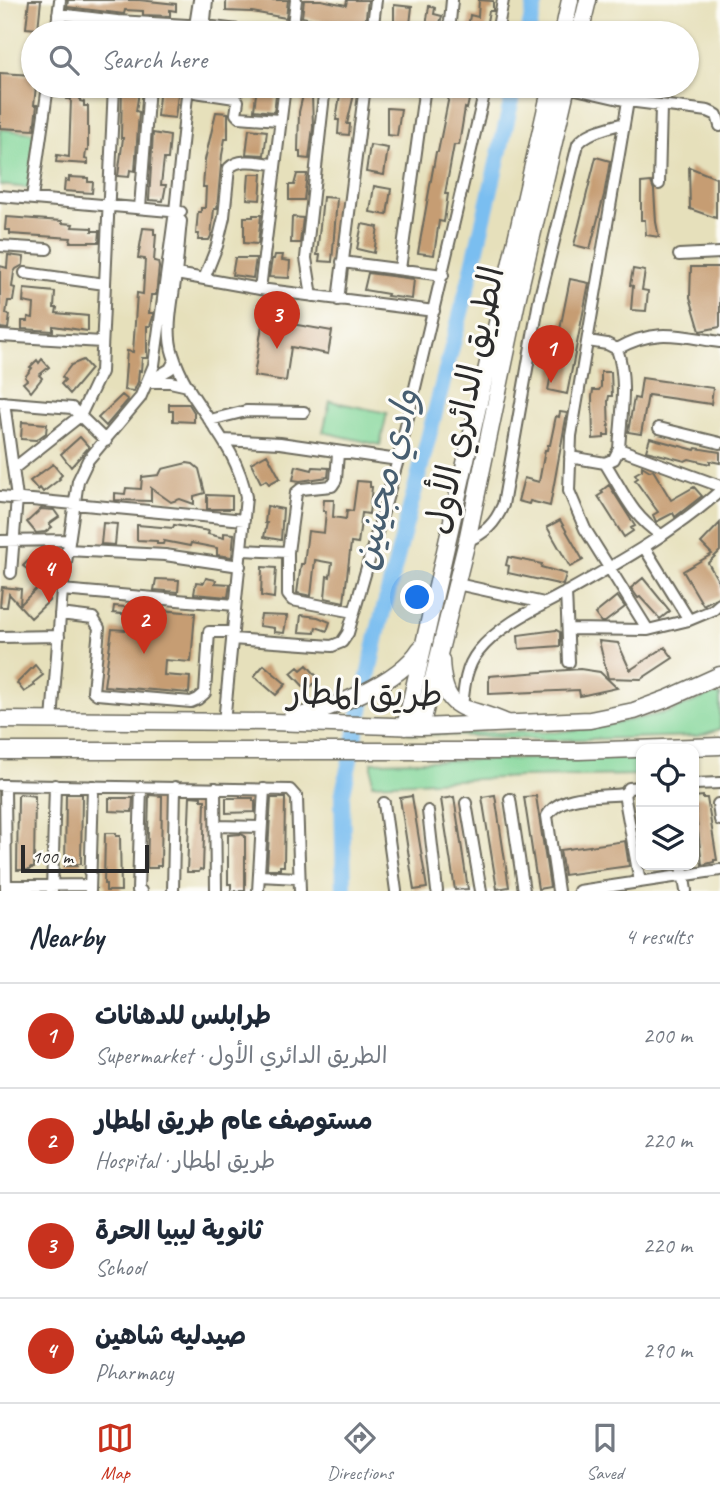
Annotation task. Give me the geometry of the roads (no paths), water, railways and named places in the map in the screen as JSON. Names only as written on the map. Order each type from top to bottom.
[{"type":"highway","points":[[566,21],[570,0]]},
{"type":"highway","points":[[583,21],[588,0]]},
{"type":"highway","name":"الطريق الدائري الأول","points":[[413,727],[558,98]]},
{"type":"highway","name":"الطريق الدائري الأول","points":[[434,639],[457,584],[467,541],[559,98]]},
{"type":"highway","points":[[272,722],[305,715],[343,701],[393,676],[434,639]]},
{"type":"highway","points":[[434,639],[447,696],[462,708],[489,714],[509,724]]},
{"type":"highway","name":"طريق المطار","points":[[0,720],[272,722],[413,727],[590,720],[634,711],[713,683],[720,675]]},
{"type":"highway","name":"طريق المطار","points":[[0,751],[579,751],[718,746]]},
{"type":"street","points":[[57,21],[60,0]]},
{"type":"street","points":[[199,0],[199,21]]},
{"type":"street","points":[[201,21],[207,0]]},
{"type":"street","points":[[293,21],[296,0]]},
{"type":"street","points":[[373,21],[376,0]]},
{"type":"street","points":[[450,21],[452,0]]},
{"type":"street","points":[[499,21],[503,0]]},
{"type":"street","points":[[58,14],[117,21]]},
{"type":"street","points":[[32,198],[46,98]]},
{"type":"street","points":[[13,469],[80,416],[101,372],[114,98]]},
{"type":"street","points":[[140,208],[148,98]]},
{"type":"street","points":[[192,98],[178,212],[169,329],[175,360],[188,386],[225,440],[243,480],[246,497],[224,723]]},
{"type":"street","points":[[235,98],[238,101],[236,114],[239,117],[279,120]]},
{"type":"street","points":[[260,289],[283,98]]},
{"type":"street","points":[[312,296],[306,258],[324,98]]},
{"type":"street","points":[[338,300],[363,98]]},
{"type":"street","points":[[400,269],[423,98]]},
{"type":"street","points":[[60,614],[93,618],[97,621],[99,628],[93,691],[97,694],[191,702],[198,699],[205,693],[209,632],[332,646],[342,642],[348,633],[398,460],[482,98]]},
{"type":"street","points":[[615,98],[708,111],[717,115],[720,126]]},
{"type":"street","points":[[628,101],[570,436],[569,491],[585,529],[648,630]]},
{"type":"street","points":[[659,184],[661,106]]},
{"type":"street","points":[[467,541],[484,533],[503,505],[539,301],[578,144],[595,132],[624,123]]},
{"type":"street","points":[[204,279],[224,218],[229,168],[235,162],[244,161],[274,164]]},
{"type":"street","points":[[0,196],[178,212]]},
{"type":"street","points":[[0,246],[47,249]]},
{"type":"street","points":[[679,255],[720,253]]},
{"type":"street","points":[[342,262],[443,275]]},
{"type":"street","points":[[24,272],[105,284]]},
{"type":"street","points":[[172,273],[260,289],[434,311]]},
{"type":"street","points":[[52,721],[62,590],[78,481],[88,460],[141,398],[149,382],[172,273]]},
{"type":"street","points":[[617,349],[644,336],[659,334],[720,342]]},
{"type":"street","points":[[0,336],[102,342]]},
{"type":"street","points":[[570,457],[605,463],[614,460],[619,449],[624,375],[617,349],[607,344],[588,341]]},
{"type":"street","points":[[149,382],[170,369],[175,360]]},
{"type":"street","points":[[149,382],[188,386]]},
{"type":"street","points":[[11,573],[17,498],[2,402],[72,408],[106,441]]},
{"type":"street","points":[[210,420],[246,411],[304,412]]},
{"type":"street","points":[[659,428],[720,443]]},
{"type":"street","points":[[225,440],[269,441],[398,460]]},
{"type":"street","points":[[462,708],[470,665],[478,652],[496,634],[544,603],[661,536],[694,514],[720,488],[619,449]]},
{"type":"street","points":[[338,453],[332,486],[301,489],[296,493],[288,552],[288,595],[290,600],[354,611]]},
{"type":"street","points":[[605,463],[635,514],[661,536]]},
{"type":"street","points":[[0,497],[244,520]]},
{"type":"street","points":[[0,541],[14,540],[155,554],[240,566]]},
{"type":"street","points":[[644,547],[689,620]]},
{"type":"street","points":[[242,550],[288,552]]},
{"type":"street","points":[[457,584],[544,603]]},
{"type":"street","points":[[62,590],[235,605]]},
{"type":"street","points":[[566,592],[569,662]]},
{"type":"street","points":[[568,629],[648,630],[689,620],[713,610],[720,604]]},
{"type":"street","points":[[0,636],[59,636]]},
{"type":"street","points":[[699,784],[720,783]]},
{"type":"street","points":[[93,786],[90,888],[6,888],[2,827],[3,785],[55,785],[290,790],[296,795],[300,891]]},
{"type":"street","points":[[52,888],[55,785]]},
{"type":"street","points":[[141,787],[138,891],[141,891]]},
{"type":"street","points":[[173,891],[175,788]]},
{"type":"street","points":[[215,788],[216,891]]},
{"type":"street","points":[[558,891],[547,816],[552,809],[572,800],[624,794],[629,789],[636,788]]},
{"type":"street","points":[[258,891],[264,789]]},
{"type":"street","points":[[624,794],[640,882]]},
{"type":"street","points":[[510,799],[524,891]]},
{"type":"street","points":[[384,803],[397,891]]},
{"type":"street","points":[[466,803],[481,891]]},
{"type":"street","points":[[718,804],[720,820]]},
{"type":"street","points":[[428,811],[437,891]]},
{"type":"street","points":[[216,826],[261,827]]},
{"type":"street","points":[[579,891],[640,882],[683,870],[686,891]]},
{"type":"street","points":[[699,870],[720,870]]},
{"type":"street","points":[[259,876],[299,878]]},
{"type":"waterway","name":"وادي مجينين","points":[[531,21],[536,0]]},
{"type":"waterway","name":"وادي مجينين","points":[[344,891],[342,797],[378,631],[470,278],[512,98]]},
{"type":"place","name":"ثانوية ليبيا الحرة","points":[[277,349]]},
{"type":"place","name":"طرابلس للدهانات","points":[[551,383]]},
{"type":"place","name":"صيدليه شاهين","points":[[49,603]]},
{"type":"place","name":"مستوصف عام طريق المطار","points":[[144,654]]}]
